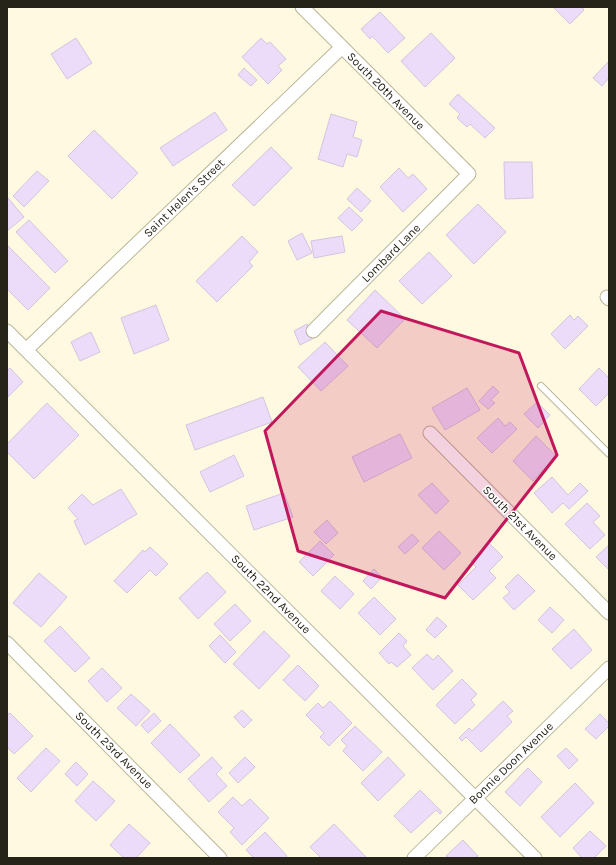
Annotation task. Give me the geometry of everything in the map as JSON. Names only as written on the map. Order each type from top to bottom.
[{"type":"street","name":"South 20th Avenue","points":[[302,7],[469,174]]},
{"type":"street","name":"Saint Helen's Street","points":[[26,350],[342,47]]},
{"type":"street","name":"Lombard Lane","points":[[313,331],[469,174]]},
{"type":"street","name":"South 22nd Avenue","points":[[7,331],[476,797],[535,858]]},
{"type":"street","name":"South 21st Avenue","points":[[430,433],[609,613]]},
{"type":"street","name":"South 23rd Avenue","points":[[7,642],[220,858]]},
{"type":"street","name":"Bonnie Doon Avenue","points":[[414,858],[609,668]]},
{"type":"lane","points":[[541,386],[609,454]]},
{"type":"highlighted area","points":[[381,311],[519,353],[557,455],[445,598],[298,551],[265,431]]},
{"type":"building","points":[[553,7],[582,7],[584,10],[570,24]]},
{"type":"building","points":[[380,12],[405,38],[388,53],[372,36],[370,39],[361,29]]},
{"type":"building","points":[[431,33],[455,58],[425,87],[401,61]]},
{"type":"building","points":[[76,38],[92,63],[67,79],[51,54]]},
{"type":"building","points":[[261,38],[267,44],[270,42],[286,59],[278,66],[282,70],[268,84],[242,57]]},
{"type":"building","points":[[609,61],[609,78],[602,86],[593,78]]},
{"type":"building","points":[[244,68],[257,80],[251,86],[238,75]]},
{"type":"building","points":[[458,94],[495,128],[485,138],[470,124],[467,127],[457,118],[460,114],[449,104]]},
{"type":"building","points":[[215,112],[227,130],[173,166],[160,148]]},
{"type":"building","points":[[331,114],[357,122],[353,137],[362,140],[357,157],[347,154],[343,167],[318,159]]},
{"type":"building","points":[[94,130],[138,173],[112,199],[68,156]]},
{"type":"building","points":[[271,147],[292,168],[254,206],[232,185]]},
{"type":"building","points":[[504,162],[532,162],[533,198],[505,199]]},
{"type":"building","points":[[399,168],[408,178],[413,174],[427,189],[403,212],[380,187]]},
{"type":"building","points":[[37,171],[49,181],[24,207],[13,196]]},
{"type":"building","points":[[357,188],[371,201],[361,212],[347,199]]},
{"type":"building","points":[[8,198],[24,217],[7,231],[7,200]]},
{"type":"building","points":[[478,204],[506,232],[474,264],[446,235]]},
{"type":"building","points":[[349,207],[363,220],[352,231],[338,218]]},
{"type":"building","points":[[29,220],[68,261],[55,273],[16,232]]},
{"type":"building","points":[[302,233],[312,253],[297,260],[288,241]]},
{"type":"building","points":[[242,236],[258,252],[249,262],[253,266],[217,302],[196,281]]},
{"type":"building","points":[[342,236],[345,252],[314,258],[311,241]]},
{"type":"building","points":[[7,245],[50,288],[28,310],[7,289]]},
{"type":"building","points":[[429,252],[452,276],[422,304],[399,281]]},
{"type":"building","points":[[375,290],[405,319],[377,348],[347,320]]},
{"type":"building","points":[[156,305],[169,340],[134,354],[121,318]]},
{"type":"building","points":[[570,315],[574,320],[578,316],[588,326],[565,349],[551,334]]},
{"type":"building","points":[[307,324],[314,338],[300,345],[294,331]]},
{"type":"building","points":[[91,332],[100,352],[80,361],[71,342]]},
{"type":"building","points":[[325,342],[348,366],[321,391],[298,367]]},
{"type":"building","points":[[10,368],[23,382],[8,397],[7,371]]},
{"type":"building","points":[[599,368],[609,378],[609,393],[596,406],[579,389]]},
{"type":"building","points":[[493,386],[499,392],[491,400],[495,403],[488,409],[479,401]]},
{"type":"building","points":[[467,388],[480,410],[445,430],[432,408]]},
{"type":"building","points":[[263,397],[272,422],[195,450],[186,425]]},
{"type":"building","points":[[537,402],[550,415],[538,428],[524,414]]},
{"type":"building","points":[[47,403],[79,435],[34,479],[7,452],[7,444]]},
{"type":"building","points":[[498,418],[505,426],[510,422],[517,429],[492,453],[477,438]]},
{"type":"building","points":[[400,434],[412,458],[364,482],[352,457]]},
{"type":"building","points":[[536,436],[556,456],[533,481],[513,461]]},
{"type":"building","points":[[234,455],[244,476],[210,492],[200,472]]},
{"type":"building","points":[[552,477],[568,495],[580,483],[588,491],[569,509],[563,503],[552,513],[534,493]]},
{"type":"building","points":[[432,483],[449,501],[436,514],[418,495]]},
{"type":"building","points":[[121,489],[137,514],[85,545],[74,521],[78,519],[68,508],[82,494],[93,505]]},
{"type":"building","points":[[284,493],[293,517],[254,530],[246,506]]},
{"type":"building","points":[[587,503],[600,516],[593,522],[605,535],[590,549],[565,524]]},
{"type":"building","points":[[327,520],[338,533],[326,544],[314,532]]},
{"type":"building","points":[[439,531],[461,553],[444,570],[422,548]]},
{"type":"building","points":[[412,534],[419,541],[405,554],[398,547]]},
{"type":"building","points":[[320,541],[334,555],[313,576],[299,562]]},
{"type":"building","points":[[489,543],[503,557],[489,571],[496,578],[473,600],[458,585],[476,567],[471,561]]},
{"type":"building","points":[[609,545],[609,570],[596,557]]},
{"type":"building","points":[[150,547],[168,564],[156,576],[150,570],[127,593],[114,581],[143,550],[145,552]]},
{"type":"building","points":[[374,569],[382,577],[371,589],[363,581]]},
{"type":"building","points":[[207,572],[226,592],[198,619],[179,598]]},
{"type":"building","points":[[39,573],[67,597],[41,627],[13,603]]},
{"type":"building","points":[[518,574],[535,591],[514,610],[503,598],[510,592],[505,587]]},
{"type":"building","points":[[335,576],[354,594],[340,609],[321,591]]},
{"type":"building","points":[[374,597],[396,619],[380,635],[358,613]]},
{"type":"building","points":[[235,604],[251,621],[230,641],[214,624]]},
{"type":"building","points":[[550,607],[564,620],[552,633],[538,620]]},
{"type":"building","points":[[437,617],[447,626],[435,638],[426,630]]},
{"type":"building","points":[[60,626],[90,658],[75,672],[44,641]]},
{"type":"building","points":[[574,629],[592,650],[571,669],[552,649]]},
{"type":"building","points":[[264,631],[290,656],[259,689],[233,664]]},
{"type":"building","points":[[399,633],[407,641],[403,646],[411,655],[397,667],[391,662],[389,664],[379,653]]},
{"type":"building","points":[[220,635],[236,652],[225,663],[209,646]]},
{"type":"building","points":[[427,654],[433,660],[438,655],[453,671],[433,690],[412,668]]},
{"type":"building","points":[[298,665],[319,686],[305,701],[283,680]]},
{"type":"building","points":[[102,668],[122,688],[107,702],[88,681]]},
{"type":"building","points":[[462,679],[477,694],[471,700],[475,705],[455,724],[436,705]]},
{"type":"building","points":[[131,694],[150,711],[136,726],[117,708]]},
{"type":"building","points":[[330,701],[352,723],[329,746],[320,737],[324,733],[306,715],[318,703],[323,708]]},
{"type":"building","points":[[503,701],[513,711],[507,716],[512,722],[481,752],[466,737],[462,741],[459,738],[469,728],[472,731]]},
{"type":"building","points":[[242,710],[252,720],[244,728],[234,717]]},
{"type":"building","points":[[10,713],[33,736],[14,754],[7,747],[7,715]]},
{"type":"building","points":[[154,713],[161,721],[148,733],[141,725]]},
{"type":"building","points":[[600,714],[609,723],[609,726],[596,739],[585,729]]},
{"type":"building","points":[[170,724],[200,755],[180,773],[151,743]]},
{"type":"building","points":[[355,726],[382,752],[363,771],[343,751],[347,746],[341,740]]},
{"type":"building","points":[[46,748],[60,761],[31,792],[17,778]]},
{"type":"building","points":[[566,748],[578,760],[569,769],[557,756]]},
{"type":"building","points":[[212,757],[222,768],[216,774],[227,786],[209,802],[188,779]]},
{"type":"building","points":[[245,757],[255,767],[238,783],[229,773]]},
{"type":"building","points":[[388,757],[405,775],[378,801],[361,783]]},
{"type":"building","points":[[76,762],[88,774],[77,786],[65,774]]},
{"type":"building","points":[[528,768],[542,782],[520,806],[505,792]]},
{"type":"building","points":[[93,781],[115,801],[96,821],[75,801]]},
{"type":"building","points":[[575,783],[594,803],[560,837],[541,817]]},
{"type":"building","points":[[420,790],[442,812],[440,814],[436,810],[411,833],[394,816]]},
{"type":"building","points":[[233,797],[242,806],[250,799],[269,818],[242,845],[230,832],[234,828],[218,812]]},
{"type":"building","points":[[129,824],[150,843],[136,858],[124,858],[110,845]]},
{"type":"building","points":[[334,824],[367,858],[321,858],[310,847]]},
{"type":"building","points":[[590,831],[606,846],[594,858],[582,858],[573,848]]},
{"type":"building","points":[[265,832],[287,856],[285,858],[254,858],[246,850]]},
{"type":"building","points":[[463,840],[478,856],[475,858],[449,858],[446,856]]}]
